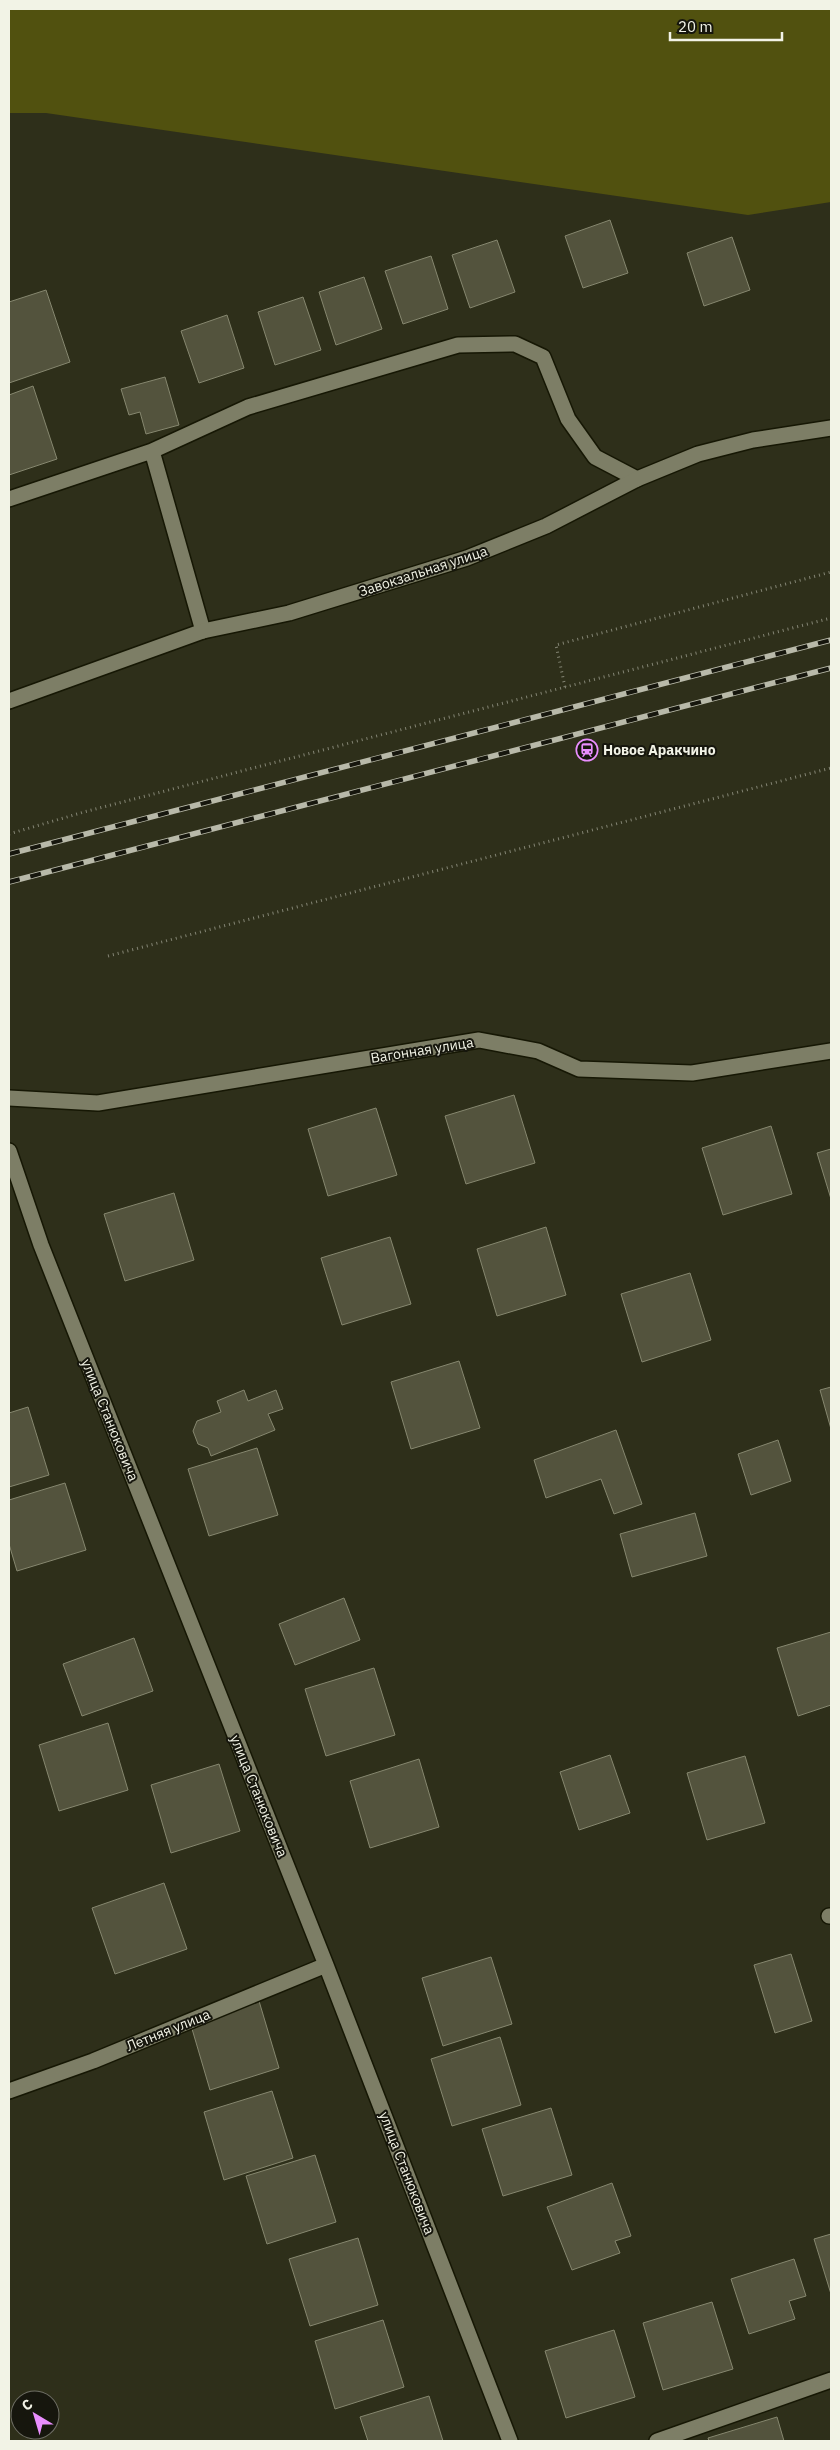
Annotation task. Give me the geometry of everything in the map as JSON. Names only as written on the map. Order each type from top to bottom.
[{"type":"street","points":[[9,499],[152,451],[248,407],[458,346],[516,344],[543,357],[568,419],[595,457],[637,479]]},
{"type":"street","name":"Завокзальная улица","points":[[9,701],[203,631],[289,613],[467,558],[546,526],[637,479],[698,454],[753,440],[831,428]]},
{"type":"street","points":[[152,451],[203,631]]},
{"type":"street","name":"Вагонная улица","points":[[9,1098],[98,1103],[479,1040],[538,1050],[579,1069],[692,1073],[831,1051]]},
{"type":"street","name":"улица Станюковича","points":[[9,1151],[41,1245],[326,1965],[510,2441]]},
{"type":"street","name":"Летняя улица","points":[[9,2091],[93,2061],[326,1965]]},
{"type":"street","points":[[657,2441],[831,2380]]},
{"type":"path","points":[[565,687],[556,645],[831,572]]},
{"type":"path","points":[[9,834],[84,812],[831,618]]},
{"type":"path","points":[[108,956],[831,768]]},
{"type":"shaded area","points":[[9,9],[831,9],[831,202],[748,215],[46,113],[9,113]]},
{"type":"building","points":[[610,220],[628,273],[583,288],[565,236]]},
{"type":"building","points":[[732,237],[750,290],[704,306],[687,253]]},
{"type":"building","points":[[497,240],[515,292],[470,308],[452,255]]},
{"type":"building","points":[[431,256],[448,309],[403,324],[385,271]]},
{"type":"building","points":[[364,277],[382,329],[336,345],[319,292]]},
{"type":"building","points":[[46,290],[70,362],[9,383],[9,302]]},
{"type":"building","points":[[303,297],[321,350],[275,365],[258,312]]},
{"type":"building","points":[[227,315],[244,368],[199,383],[181,331]]},
{"type":"building","points":[[165,377],[179,425],[146,434],[140,412],[129,415],[121,389]]},
{"type":"building","points":[[33,386],[57,459],[9,475],[9,395]]},
{"type":"building","points":[[514,1095],[535,1163],[466,1184],[445,1116]]},
{"type":"building","points":[[376,1108],[397,1175],[328,1196],[308,1129]]},
{"type":"building","points":[[771,1126],[792,1194],[723,1215],[702,1148]]},
{"type":"building","points":[[831,1149],[831,1199],[817,1153]]},
{"type":"building","points":[[174,1193],[194,1260],[125,1281],[104,1214]]},
{"type":"building","points":[[546,1227],[566,1295],[497,1316],[477,1249]]},
{"type":"building","points":[[390,1237],[411,1304],[342,1325],[321,1258]]},
{"type":"building","points":[[690,1273],[711,1340],[642,1362],[621,1294]]},
{"type":"building","points":[[459,1361],[480,1428],[411,1449],[391,1382]]},
{"type":"building","points":[[831,1387],[831,1429],[820,1390]]},
{"type":"building","points":[[244,1390],[248,1401],[276,1390],[283,1409],[268,1414],[275,1430],[211,1456],[208,1448],[198,1444],[193,1431],[197,1421],[221,1412],[217,1401]]},
{"type":"building","points":[[28,1407],[49,1475],[9,1487],[9,1413]]},
{"type":"building","points":[[616,1430],[642,1504],[614,1514],[601,1479],[546,1498],[534,1460]]},
{"type":"building","points":[[778,1440],[791,1481],[751,1495],[738,1454]]},
{"type":"building","points":[[257,1448],[278,1515],[209,1536],[188,1469]]},
{"type":"building","points":[[65,1483],[86,1550],[17,1571],[9,1544],[9,1500]]},
{"type":"building","points":[[695,1513],[707,1556],[632,1577],[620,1534]]},
{"type":"building","points":[[344,1598],[360,1640],[295,1665],[279,1624]]},
{"type":"building","points":[[831,1632],[831,1705],[798,1716],[777,1648]]},
{"type":"building","points":[[134,1638],[153,1691],[82,1716],[63,1664]]},
{"type":"building","points":[[374,1668],[395,1735],[326,1756],[305,1689]]},
{"type":"building","points":[[108,1723],[128,1790],[59,1811],[39,1745]]},
{"type":"building","points":[[610,1755],[630,1813],[579,1830],[560,1772]]},
{"type":"building","points":[[745,1756],[765,1823],[707,1840],[687,1773]]},
{"type":"building","points":[[419,1759],[439,1827],[370,1848],[350,1781]]},
{"type":"building","points":[[219,1764],[240,1831],[171,1853],[151,1785]]},
{"type":"building","points":[[164,1883],[187,1949],[115,1974],[92,1908]]},
{"type":"building","points":[[791,1954],[812,2021],[775,2033],[754,1965]]},
{"type":"building","points":[[491,1957],[512,2024],[443,2046],[422,1978]]},
{"type":"building","points":[[259,2001],[279,2068],[210,2090],[190,2022]]},
{"type":"building","points":[[500,2037],[521,2105],[452,2126],[431,2059]]},
{"type":"building","points":[[272,2091],[293,2158],[224,2180],[204,2112]]},
{"type":"building","points":[[551,2108],[572,2175],[503,2196],[482,2129]]},
{"type":"building","points":[[315,2155],[336,2222],[267,2244],[246,2176]]},
{"type":"building","points":[[612,2183],[631,2236],[615,2241],[620,2253],[572,2270],[547,2207]]},
{"type":"building","points":[[831,2234],[831,2294],[814,2239]]},
{"type":"building","points":[[358,2238],[378,2305],[310,2326],[289,2259]]},
{"type":"building","points":[[794,2259],[806,2296],[789,2301],[795,2319],[749,2334],[731,2279]]},
{"type":"building","points":[[712,2302],[733,2369],[663,2390],[643,2323]]},
{"type":"building","points":[[383,2320],[404,2387],[335,2409],[315,2341]]},
{"type":"building","points":[[614,2330],[635,2397],[566,2418],[545,2351]]},
{"type":"building","points":[[429,2396],[443,2441],[368,2441],[360,2417]]},
{"type":"building","points":[[777,2417],[784,2441],[709,2441],[708,2438]]},
{"type":"railway","points":[[9,854],[831,640]]},
{"type":"railway","points":[[9,882],[831,668]]},
{"type":"place","name":"Новое Аракчино","points":[[587,750]]}]
